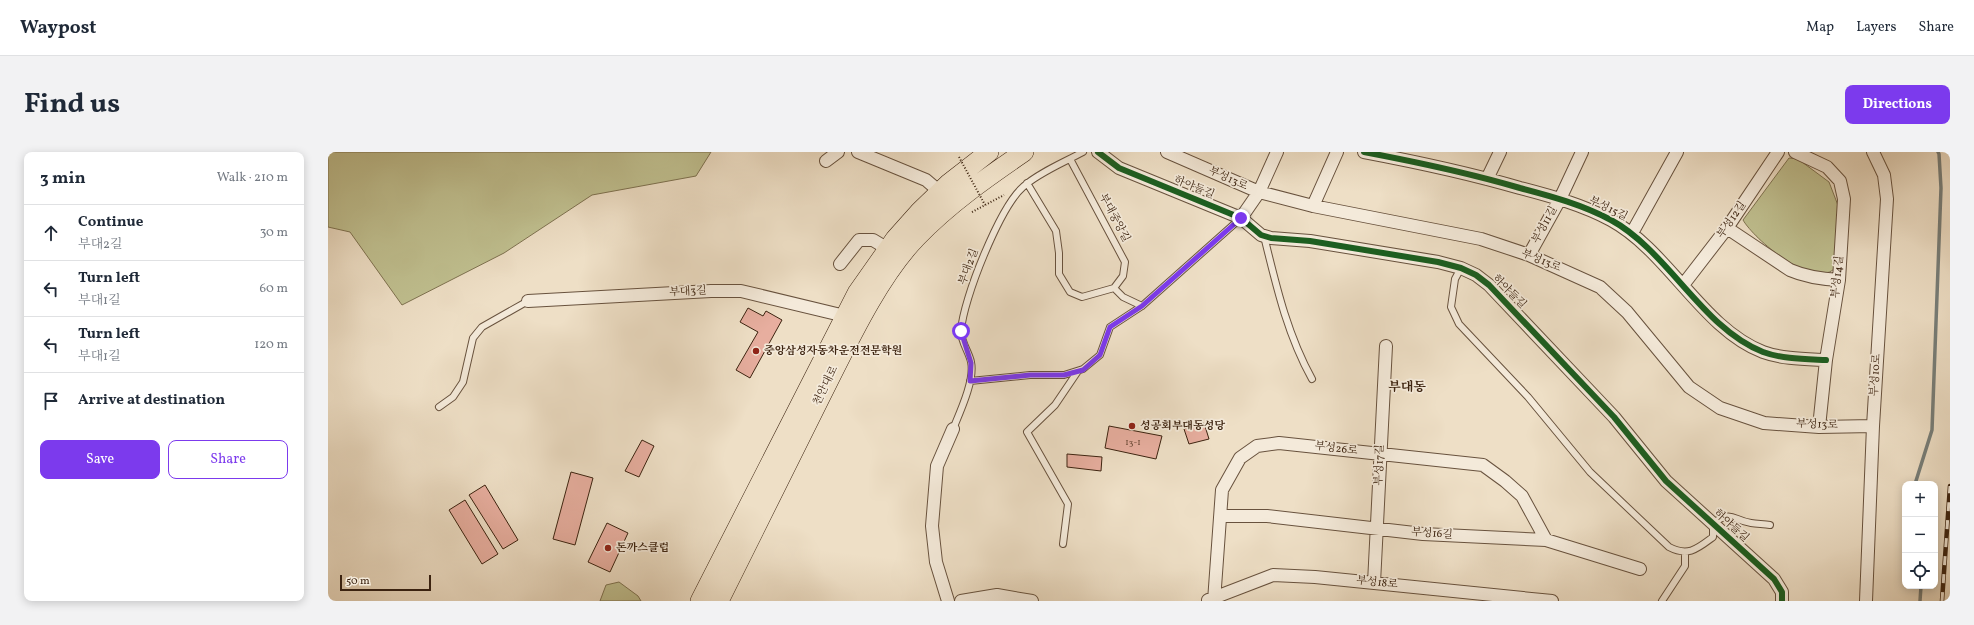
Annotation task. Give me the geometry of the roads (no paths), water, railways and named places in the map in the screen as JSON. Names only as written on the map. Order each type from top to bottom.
[{"type":"main road","name":"천안대로","points":[[700,601],[857,292],[888,249],[920,211],[940,192],[989,152]]},
{"type":"main road","name":"천안대로","points":[[719,601],[843,351],[893,266],[916,238],[942,213],[969,190],[1024,152]]},
{"type":"street","points":[[826,161],[838,152]]},
{"type":"street","points":[[858,152],[926,180],[940,192]]},
{"type":"street","name":"하야들길","points":[[1098,152],[1119,168],[1241,218],[1264,236],[1271,238],[1310,240],[1461,268],[1476,275],[1489,285],[1614,417],[1666,481],[1774,579],[1782,592],[1782,601]]},
{"type":"street","name":"부성13로","points":[[1167,152],[1259,192],[1313,206],[1481,239],[1529,255],[1600,287],[1627,312],[1689,387],[1720,408],[1764,422],[1819,427],[1872,426]]},
{"type":"street","points":[[1241,218],[1259,192],[1277,152]]},
{"type":"street","points":[[1313,206],[1337,152]]},
{"type":"street","name":"부성15길","points":[[1364,152],[1418,157],[1560,199],[1610,219],[1632,233],[1715,320],[1740,339],[1763,352],[1793,358],[1826,360]]},
{"type":"street","points":[[1487,178],[1500,152]]},
{"type":"street","name":"부성11길","points":[[1529,255],[1560,199],[1582,152]]},
{"type":"street","points":[[1632,233],[1677,152]]},
{"type":"street","name":"부성12길","points":[[1683,285],[1727,228],[1778,152]]},
{"type":"street","name":"부성14길","points":[[1795,152],[1827,167],[1840,180],[1844,199],[1839,280],[1826,360],[1819,427]]},
{"type":"street","name":"부성10로","points":[[1866,601],[1872,426],[1887,199],[1884,175],[1873,152]]},
{"type":"street","points":[[1727,228],[1795,272],[1810,278],[1839,280]]},
{"type":"street","points":[[840,264],[859,240],[873,240],[888,249]]},
{"type":"street","name":"부대3길","points":[[528,301],[711,291],[741,291],[845,316]]},
{"type":"street","name":"부성17길","points":[[1374,583],[1378,528],[1380,454],[1386,346]]},
{"type":"street","points":[[948,601],[936,562],[932,526],[937,466],[953,429]]},
{"type":"street","name":"부성26로","points":[[1212,600],[1222,490],[1240,458],[1257,446],[1279,443],[1483,465],[1522,496],[1546,540]]},
{"type":"street","name":"부성16길","points":[[1220,516],[1267,516],[1423,534],[1546,540],[1640,569]]},
{"type":"street","name":"부성18로","points":[[1212,600],[1273,575],[1315,576],[1552,601]]},
{"type":"street","points":[[961,601],[997,595],[1032,601]]},
{"type":"lane","name":"부대2길","points":[[953,429],[970,381],[971,363],[961,331],[969,297],[977,273],[1002,216],[1013,197],[1027,183],[1083,152]]},
{"type":"lane","name":"부대중앙길","points":[[1070,159],[1125,262],[1123,276],[1114,288]]},
{"type":"lane","points":[[1027,183],[1056,231],[1059,253],[1059,274],[1070,292],[1082,297],[1114,288],[1123,297],[1142,306]]},
{"type":"lane","points":[[970,381],[1030,375],[1064,375],[1083,370],[1100,355],[1110,327],[1142,306],[1241,218]]},
{"type":"lane","points":[[1264,236],[1282,311],[1301,359],[1312,379]]},
{"type":"lane","points":[[1461,268],[1455,279],[1451,307],[1459,324],[1528,397],[1590,472],[1669,546],[1680,552],[1690,552],[1713,537],[1713,523],[1724,516],[1735,517],[1750,523],[1770,525]]},
{"type":"lane","points":[[439,408],[453,397],[463,382],[473,338],[482,326],[528,301]]},
{"type":"lane","points":[[1063,544],[1068,504],[1027,432],[1055,406],[1078,371]]},
{"type":"lane","points":[[1662,601],[1685,566],[1685,552]]},
{"type":"waterway","points":[[1916,481],[1932,430],[1941,188],[1938,152]]},
{"type":"waterway","points":[[1920,601],[1921,589]]},
{"type":"railway","points":[[1942,601],[1950,486]]},
{"type":"place","name":"중앙삼성자동차운전전문학원","points":[[756,351]]},
{"type":"place","name":"성공회부대동성당","points":[[1132,426]]},
{"type":"place","name":"돈까스클럽","points":[[608,548]]},
{"type":"district","name":"부대동","points":[[1407,388]]}]
